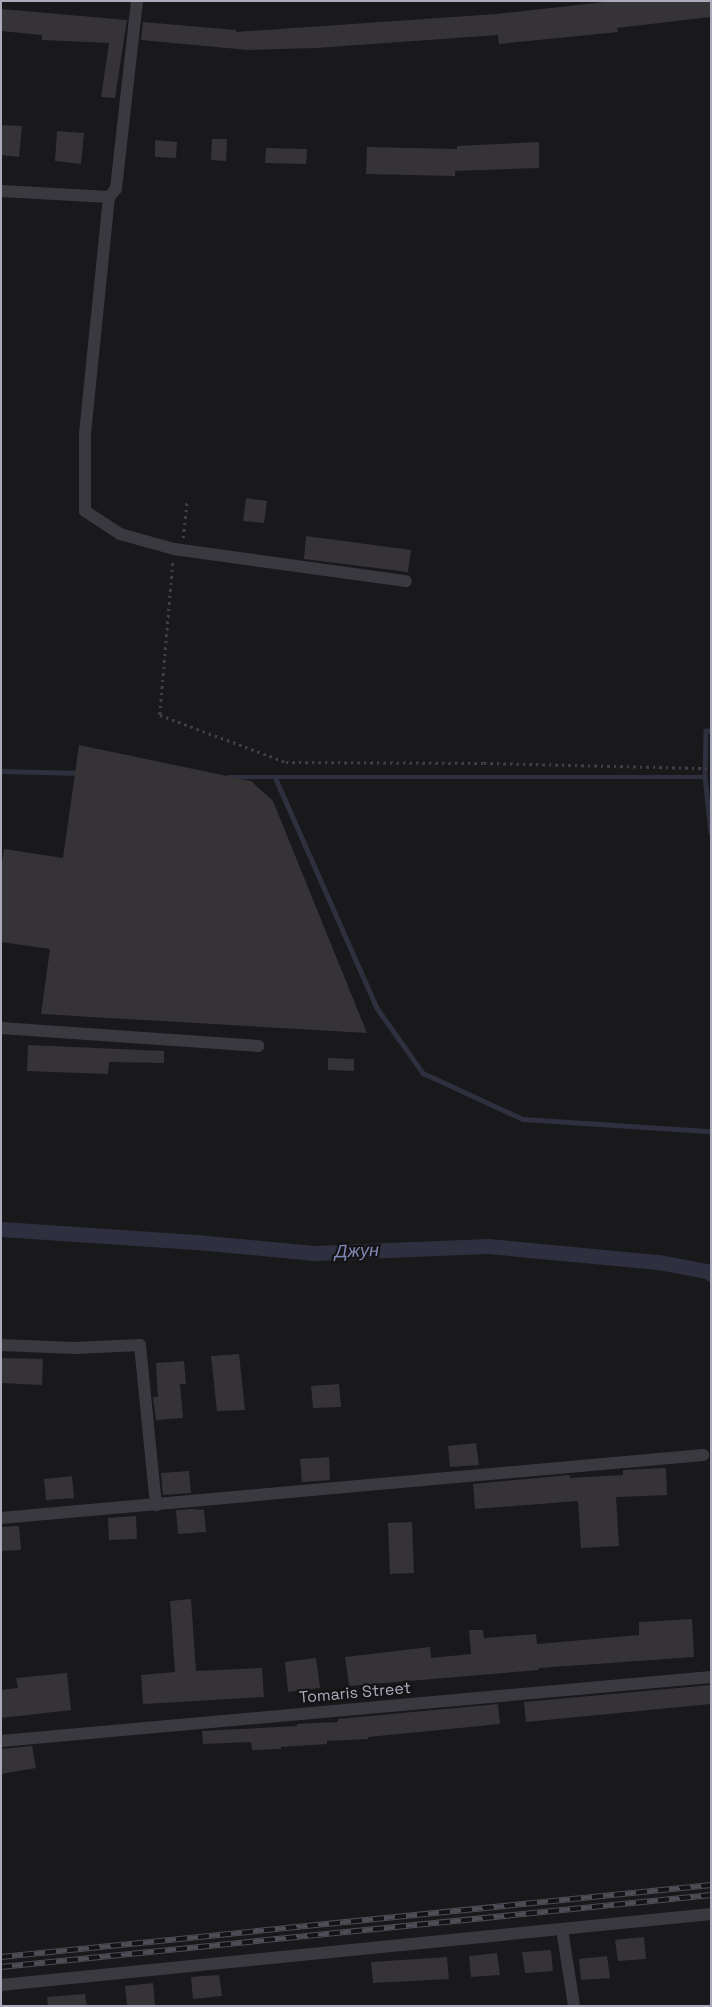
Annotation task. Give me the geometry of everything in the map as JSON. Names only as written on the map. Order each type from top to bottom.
[{"type":"street","points":[[138,1],[116,189],[109,197],[85,434],[86,511],[120,534],[178,549],[406,581]]},
{"type":"street","points":[[1,191],[109,197]]},
{"type":"street","points":[[1,1028],[258,1046]]},
{"type":"street","points":[[1,1345],[75,1348],[140,1345],[156,1505]]},
{"type":"street","points":[[1,1518],[703,1455]]},
{"type":"street","name":"Tomaris Street","points":[[1,1741],[711,1677]]},
{"type":"street","points":[[1,1985],[711,1914]]},
{"type":"street","points":[[562,1929],[574,2006]]},
{"type":"path","points":[[187,501],[178,549],[160,715],[286,762],[711,768]]},
{"type":"building","points":[[614,1],[711,1],[711,17],[617,28],[618,32],[499,44],[498,35],[316,48],[248,50],[141,40],[143,22],[236,30],[236,32],[497,14]]},
{"type":"building","points":[[1,9],[127,20],[115,98],[101,97],[109,43],[42,40],[42,35],[1,31]]},
{"type":"building","points":[[1,125],[22,126],[19,157],[1,155]]},
{"type":"building","points":[[57,131],[84,133],[81,164],[55,161]]},
{"type":"building","points":[[212,139],[227,139],[226,161],[211,160]]},
{"type":"building","points":[[155,140],[177,142],[176,158],[155,157]]},
{"type":"building","points":[[539,142],[539,168],[455,171],[455,176],[366,174],[367,147],[457,149],[457,146]]},
{"type":"building","points":[[266,148],[307,149],[306,164],[265,163]]},
{"type":"building","points":[[246,498],[267,501],[264,523],[243,521]]},
{"type":"building","points":[[306,536],[411,550],[408,572],[304,559]]},
{"type":"building","points":[[79,745],[251,781],[273,801],[367,1033],[41,1014],[50,949],[1,942],[1,869],[4,849],[63,858]]},
{"type":"building","points":[[28,1045],[164,1051],[164,1063],[109,1062],[108,1074],[27,1071]]},
{"type":"building","points":[[328,1058],[354,1059],[354,1071],[328,1070]]},
{"type":"building","points":[[239,1354],[245,1410],[217,1411],[211,1356]]},
{"type":"building","points":[[1,1358],[43,1359],[42,1385],[1,1383]]},
{"type":"building","points":[[184,1361],[186,1384],[180,1384],[183,1418],[156,1420],[153,1397],[158,1397],[156,1363]]},
{"type":"building","points":[[339,1384],[341,1407],[313,1408],[311,1386]]},
{"type":"building","points":[[476,1443],[479,1465],[450,1467],[448,1446]]},
{"type":"building","points":[[329,1457],[330,1480],[302,1482],[300,1459]]},
{"type":"building","points":[[666,1468],[667,1495],[616,1497],[619,1546],[581,1548],[578,1501],[475,1509],[473,1484],[570,1475],[570,1478],[623,1475],[623,1470]]},
{"type":"building","points":[[189,1471],[191,1493],[163,1495],[161,1473]]},
{"type":"building","points":[[72,1476],[74,1498],[46,1500],[44,1479]]},
{"type":"building","points":[[176,1510],[204,1510],[206,1532],[178,1534]]},
{"type":"building","points":[[136,1516],[137,1539],[109,1540],[108,1518]]},
{"type":"building","points":[[412,1522],[414,1573],[390,1574],[388,1523]]},
{"type":"building","points":[[19,1526],[21,1550],[1,1551],[1,1527]]},
{"type":"building","points":[[191,1599],[196,1671],[262,1668],[264,1697],[143,1704],[141,1675],[175,1672],[170,1601]]},
{"type":"building","points":[[692,1619],[694,1657],[539,1668],[539,1670],[349,1686],[345,1657],[430,1647],[431,1658],[471,1654],[469,1630],[483,1630],[484,1638],[536,1634],[537,1644],[639,1635],[639,1622]]},
{"type":"building","points":[[316,1658],[320,1688],[288,1692],[285,1662]]},
{"type":"building","points":[[67,1673],[71,1710],[1,1718],[1,1690],[18,1688],[16,1678]]},
{"type":"building","points":[[711,1685],[711,1704],[526,1722],[524,1702]]},
{"type":"building","points":[[498,1704],[500,1724],[368,1737],[368,1739],[327,1741],[327,1744],[281,1747],[281,1749],[252,1750],[251,1742],[203,1744],[202,1731],[297,1726],[297,1724],[338,1722],[338,1719]]},
{"type":"building","points":[[32,1746],[36,1768],[1,1774],[1,1749]]},
{"type":"building","points":[[644,1937],[646,1959],[618,1961],[615,1940]]},
{"type":"building","points":[[551,1950],[553,1971],[525,1973],[522,1952]]},
{"type":"building","points":[[497,1953],[500,1975],[471,1977],[469,1956]]},
{"type":"building","points":[[607,1956],[610,1978],[581,1980],[579,1959]]},
{"type":"building","points":[[447,1957],[449,1979],[373,1983],[371,1962]]},
{"type":"building","points":[[219,1975],[222,1996],[193,1999],[191,1977]]},
{"type":"building","points":[[153,1983],[155,2005],[127,2006],[125,1986]]},
{"type":"building","points":[[85,1994],[87,2006],[48,2006],[47,1997]]},
{"type":"waterway","points":[[711,731],[706,731],[705,777],[711,832]]},
{"type":"waterway","points":[[1,771],[81,773]]},
{"type":"waterway","points":[[229,777],[705,777]]},
{"type":"waterway","points":[[276,779],[377,1008],[423,1073],[523,1119],[711,1131]]},
{"type":"waterway","name":"Джун","points":[[1,1229],[196,1242],[314,1253],[488,1246],[658,1262],[707,1271],[711,1274]]},
{"type":"railway","points":[[1,1957],[711,1885]]},
{"type":"railway","points":[[1,1967],[711,1895]]}]
